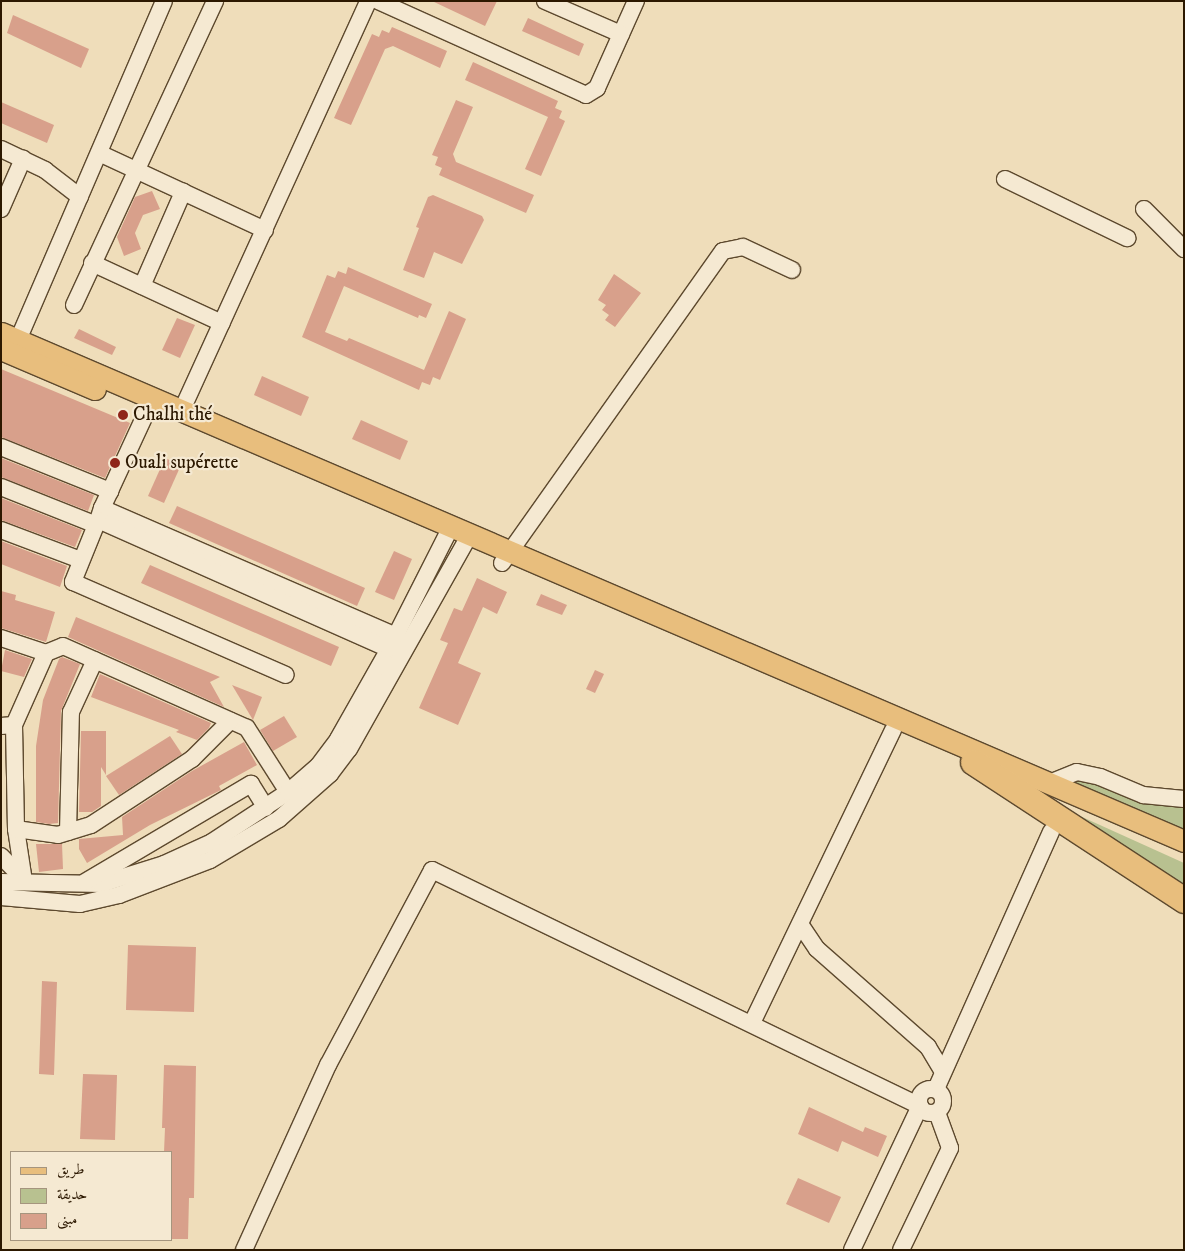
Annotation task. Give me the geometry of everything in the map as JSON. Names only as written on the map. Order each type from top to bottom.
[{"type":"highway","points":[[972,762],[1184,900]]},
{"type":"main road","points":[[7,341],[147,411],[457,537]]},
{"type":"main road","points":[[7,341],[181,412],[505,558],[895,724],[1184,841]]},
{"type":"main road","points":[[895,724],[972,762],[1184,850]]},
{"type":"street","points":[[7,341],[80,197],[164,1]]},
{"type":"street","points":[[74,306],[92,263],[215,1]]},
{"type":"street","points":[[181,412],[368,1]]},
{"type":"street","points":[[378,1],[586,95],[597,88],[636,1]]},
{"type":"street","points":[[545,1],[621,34]]},
{"type":"street","points":[[1,149],[45,170],[80,197]]},
{"type":"street","points":[[99,153],[264,230]]},
{"type":"street","points":[[1,209],[23,159]]},
{"type":"street","points":[[1005,179],[1127,238]]},
{"type":"street","points":[[142,286],[183,192]]},
{"type":"street","points":[[1144,209],[1184,249]]},
{"type":"street","points":[[505,558],[723,251],[742,247],[792,270]]},
{"type":"street","points":[[92,263],[222,323]]},
{"type":"street","points":[[147,411],[98,518],[73,582],[286,675]]},
{"type":"street","points":[[1,447],[110,491]]},
{"type":"street","points":[[1,487],[98,518],[393,643]]},
{"type":"street","points":[[1,530],[81,560]]},
{"type":"street","points":[[1,882],[100,884],[164,864],[212,842],[288,792],[318,766],[338,739],[457,537]]},
{"type":"street","points":[[1,897],[80,904],[119,895],[210,860],[279,819],[330,774],[349,749],[457,537]]},
{"type":"street","points":[[1,638],[46,652],[63,646],[247,728],[288,792]]},
{"type":"street","points":[[24,881],[16,829],[8,726],[46,652]]},
{"type":"street","points":[[68,832],[71,712],[94,660]]},
{"type":"street","points":[[16,829],[58,835],[91,825],[155,786],[192,759],[230,721]]},
{"type":"street","points":[[752,1023],[895,724]]},
{"type":"street","points":[[1046,784],[1077,772],[1100,777],[1143,795],[1184,799]]},
{"type":"street","points":[[80,885],[251,784],[266,808]]},
{"type":"street","points":[[936,1090],[942,1070],[1051,832]]},
{"type":"street","points":[[1,856],[24,881]]},
{"type":"street","points":[[244,1250],[328,1065],[432,870],[752,1023],[920,1106],[929,1114],[937,1113],[944,1103],[942,1095],[936,1090],[924,1091],[919,1098],[920,1106],[852,1250]]},
{"type":"street","points":[[800,924],[817,949],[928,1047],[942,1070]]},
{"type":"street","points":[[900,1250],[950,1148],[937,1113]]},
{"type":"green space","points":[[1069,778],[1184,804],[1184,832],[1072,786]]},
{"type":"green space","points":[[1080,816],[1184,863],[1184,891]]},
{"type":"building","points":[[432,1],[497,1],[485,26]]},
{"type":"building","points":[[13,15],[89,49],[81,68],[7,33]]},
{"type":"building","points":[[528,18],[584,44],[579,56],[522,31]]},
{"type":"building","points":[[392,27],[447,51],[440,68],[393,46],[385,49],[351,125],[334,118],[372,34],[379,37],[382,30],[389,33]]},
{"type":"building","points":[[473,62],[558,101],[555,108],[562,111],[559,118],[565,121],[541,176],[525,169],[548,117],[465,80]]},
{"type":"building","points":[[456,100],[473,107],[453,154],[456,162],[534,195],[526,213],[439,175],[442,168],[435,165],[438,157],[432,155]]},
{"type":"building","points":[[1,102],[54,125],[47,143],[1,123]]},
{"type":"building","points":[[152,191],[160,209],[143,215],[135,233],[141,249],[124,256],[117,237],[135,197]]},
{"type":"building","points":[[433,195],[482,216],[484,220],[462,264],[434,252],[424,278],[403,270],[419,228],[416,227],[428,197]]},
{"type":"building","points":[[348,267],[432,304],[426,318],[419,315],[418,318],[344,286],[325,332],[347,341],[349,338],[424,370],[449,311],[466,319],[440,380],[433,377],[430,385],[422,382],[419,390],[302,337],[327,275],[335,278],[338,271],[346,274]]},
{"type":"building","points":[[614,274],[641,293],[615,327],[605,320],[609,315],[602,310],[606,305],[598,300]]},
{"type":"building","points":[[177,318],[195,325],[180,358],[162,350]]},
{"type":"building","points":[[79,329],[116,347],[112,355],[74,338]]},
{"type":"building","points":[[1,369],[130,423],[105,478],[1,437]]},
{"type":"building","points":[[262,376],[309,397],[301,416],[254,395]]},
{"type":"building","points":[[361,420],[408,441],[400,460],[352,439]]},
{"type":"building","points":[[1,458],[94,495],[88,511],[1,477]]},
{"type":"building","points":[[165,458],[181,465],[164,503],[148,496]]},
{"type":"building","points":[[1,498],[82,530],[75,547],[1,520]]},
{"type":"building","points":[[177,506],[365,588],[357,606],[169,523]]},
{"type":"building","points":[[1,541],[67,566],[60,587],[1,564]]},
{"type":"building","points":[[394,551],[412,559],[394,600],[375,592]]},
{"type":"building","points":[[150,565],[339,647],[331,666],[141,583]]},
{"type":"building","points":[[477,578],[507,592],[497,614],[483,607],[458,663],[481,673],[458,725],[419,708],[448,643],[440,640],[454,608],[462,611]]},
{"type":"building","points":[[1,591],[16,595],[15,600],[55,612],[46,642],[1,628]]},
{"type":"building","points":[[541,594],[567,605],[562,615],[536,605]]},
{"type":"building","points":[[76,617],[220,677],[210,682],[224,707],[68,637]]},
{"type":"building","points":[[5,650],[32,659],[24,677],[1,671]]},
{"type":"building","points":[[62,657],[80,664],[61,711],[58,823],[49,824],[36,822],[36,746],[43,700],[59,659]]},
{"type":"building","points":[[595,670],[604,674],[595,693],[586,689]]},
{"type":"building","points":[[100,674],[211,723],[209,728],[197,740],[176,732],[179,730],[91,697]]},
{"type":"building","points":[[232,685],[262,697],[253,720]]},
{"type":"building","points":[[284,716],[297,737],[273,751],[260,730]]},
{"type":"building","points":[[81,731],[106,731],[106,775],[101,767],[101,806],[92,812],[79,812]]},
{"type":"building","points":[[170,736],[182,754],[119,795],[106,776]]},
{"type":"building","points":[[244,742],[257,765],[219,786],[221,790],[150,825],[87,863],[79,849],[79,839],[123,835],[122,817],[192,771]]},
{"type":"building","points":[[36,844],[62,844],[63,869],[39,872]]},
{"type":"building","points":[[128,945],[196,947],[194,1012],[126,1010]]},
{"type":"building","points":[[42,981],[57,982],[54,1075],[39,1074]]},
{"type":"building","points":[[164,1065],[196,1066],[194,1198],[189,1198],[188,1239],[172,1239],[172,1151],[164,1151],[165,1128],[162,1128]]},
{"type":"building","points":[[83,1074],[117,1075],[115,1140],[80,1139]]},
{"type":"building","points":[[809,1107],[863,1132],[865,1127],[887,1136],[878,1157],[842,1141],[838,1152],[798,1134]]},
{"type":"building","points":[[798,1178],[841,1197],[829,1223],[786,1204]]},
{"type":"place","name":"Chalhi thé","points":[[123,415]]},
{"type":"place","name":"Ouali supérette","points":[[115,463]]}]
